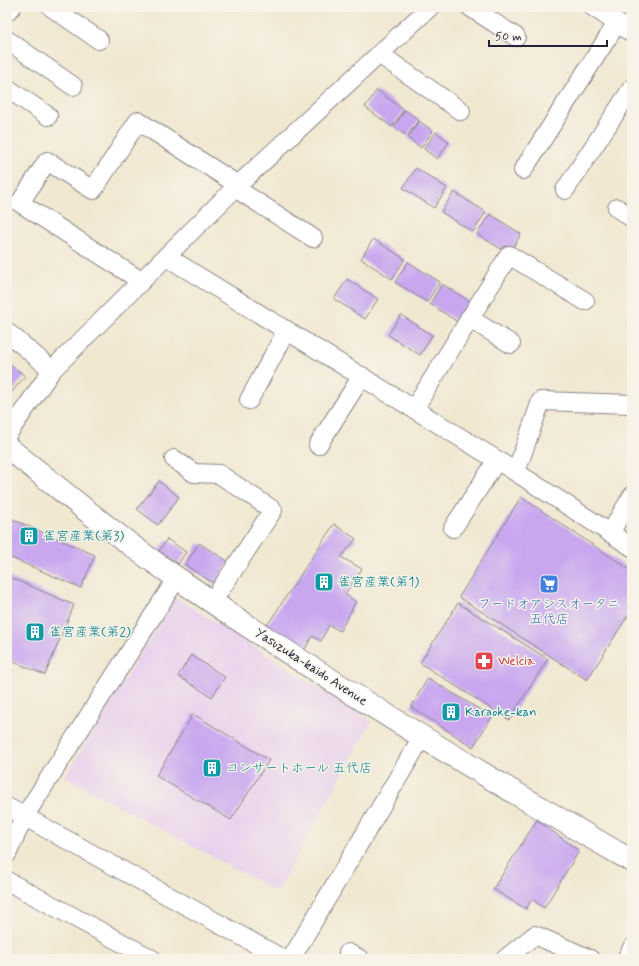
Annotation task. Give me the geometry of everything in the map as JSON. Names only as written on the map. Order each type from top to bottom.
[{"type":"main road","name":"Yasuzuka-kaido Avenue","points":[[7,447],[136,549],[212,602],[358,699],[632,861]]},
{"type":"street","points":[[7,12],[12,7]]},
{"type":"street","points":[[51,7],[100,40]]},
{"type":"street","points":[[7,435],[52,370],[140,281],[167,257],[237,187],[430,7]]},
{"type":"street","points":[[470,7],[516,37]]},
{"type":"street","points":[[522,170],[613,17]]},
{"type":"street","points":[[7,40],[73,86]]},
{"type":"street","points":[[379,54],[462,110]]},
{"type":"street","points":[[7,88],[48,116]]},
{"type":"street","points":[[565,190],[632,88]]},
{"type":"street","points":[[140,281],[20,203],[47,161],[93,190],[138,121],[313,238]]},
{"type":"street","points":[[414,409],[509,254],[585,301]]},
{"type":"street","points":[[167,257],[497,460],[632,547]]},
{"type":"street","points":[[470,318],[511,344]]},
{"type":"street","points":[[248,400],[287,330]]},
{"type":"street","points":[[7,332],[52,370]]},
{"type":"street","points":[[318,445],[362,376]]},
{"type":"street","points":[[516,472],[541,401],[632,404]]},
{"type":"street","points":[[174,459],[194,473],[220,474],[273,510],[212,602]]},
{"type":"street","points":[[453,528],[497,460]]},
{"type":"street","points":[[610,532],[632,496]]},
{"type":"street","points":[[7,854],[24,817],[177,578]]},
{"type":"street","points":[[291,959],[422,737]]},
{"type":"street","points":[[7,807],[283,959]]},
{"type":"street","points":[[7,880],[152,959]]},
{"type":"street","points":[[504,959],[535,935],[590,959]]},
{"type":"street","points":[[626,959],[632,948]]},
{"type":"shaded area","points":[[175,597],[372,721],[277,892],[65,777]]},
{"type":"building","points":[[377,90],[404,110],[392,127],[365,107]]},
{"type":"building","points":[[405,110],[419,120],[407,136],[394,127]]},
{"type":"building","points":[[419,121],[433,131],[421,148],[408,138]]},
{"type":"building","points":[[436,132],[449,142],[437,159],[424,149]]},
{"type":"building","points":[[416,168],[447,188],[434,208],[403,188]]},
{"type":"building","points":[[454,192],[486,212],[473,232],[441,212]]},
{"type":"building","points":[[490,214],[521,234],[509,254],[477,234]]},
{"type":"building","points":[[373,239],[405,259],[392,279],[361,259]]},
{"type":"building","points":[[408,262],[440,282],[427,302],[395,282]]},
{"type":"building","points":[[347,279],[378,299],[365,319],[334,299]]},
{"type":"building","points":[[442,284],[474,304],[461,324],[430,304]]},
{"type":"building","points":[[401,315],[432,335],[420,355],[388,335]]},
{"type":"building","points":[[7,362],[25,376],[10,394],[7,392]]},
{"type":"building","points":[[159,481],[179,497],[158,525],[137,509]]},
{"type":"building","name":"フードオアシスオータニ 五代店","points":[[521,497],[632,571],[632,609],[587,680],[459,597]]},
{"type":"building","name":"雀宮産業(第3)","points":[[7,517],[95,555],[81,588],[7,556]]},
{"type":"building","name":"雀宮産業(第1)","points":[[334,524],[356,539],[341,557],[362,569],[345,594],[356,602],[340,631],[329,625],[321,641],[312,636],[304,651],[266,627]]},
{"type":"building","points":[[167,539],[186,552],[178,564],[159,551]]},
{"type":"building","points":[[199,543],[229,562],[215,584],[185,565]]},
{"type":"building","name":"雀宮産業(第2)","points":[[7,576],[74,605],[45,675],[7,659]]},
{"type":"building","name":"Welcia","points":[[458,603],[548,659],[509,720],[420,663]]},
{"type":"building","points":[[191,655],[225,677],[212,697],[178,676]]},
{"type":"building","name":"Karaoke-kan","points":[[428,678],[492,717],[473,747],[411,707]]},
{"type":"building","name":"コンサートホール 五代店","points":[[193,714],[269,760],[231,820],[156,776]]},
{"type":"building","points":[[537,820],[579,851],[544,908],[532,899],[526,909],[493,889]]},
{"type":"place","name":"雀宮産業(第3)","points":[[29,536]]},
{"type":"place","name":"雀宮産業(第1)","points":[[324,582]]},
{"type":"place","name":"フードオアシスオータニ 五代店","points":[[549,584]]},
{"type":"place","name":"雀宮産業(第2)","points":[[35,632]]},
{"type":"place","name":"Welcia","points":[[484,661]]},
{"type":"place","name":"Karaoke-kan","points":[[451,712]]},
{"type":"place","name":"コンサートホール 五代店","points":[[212,768]]}]
